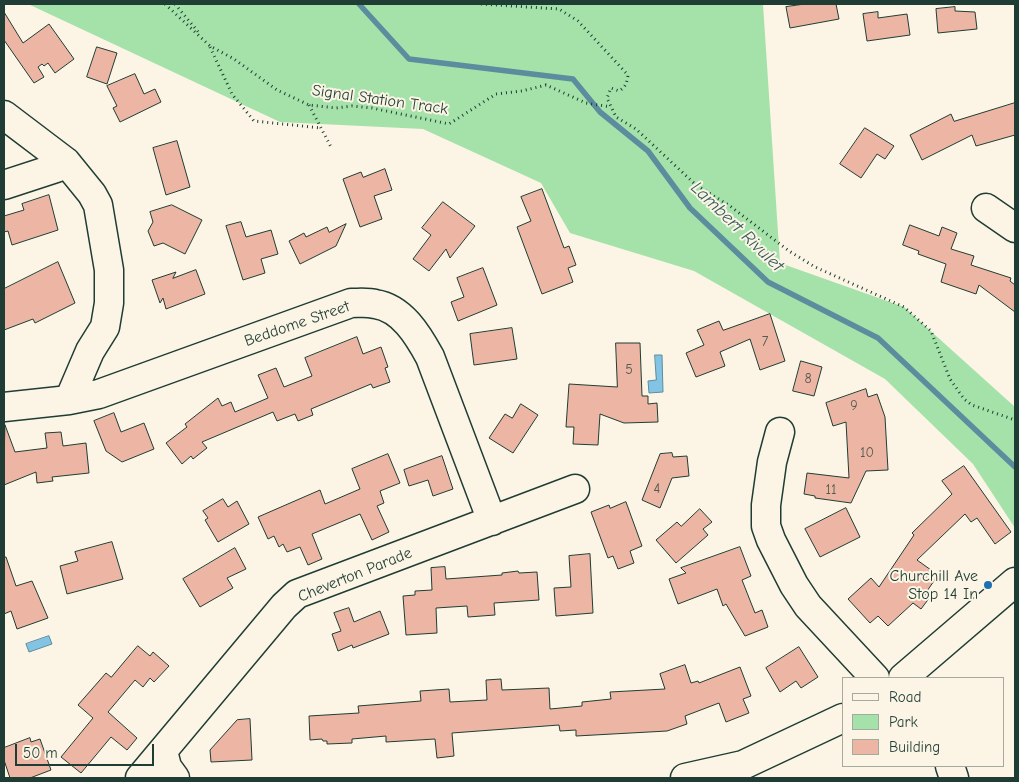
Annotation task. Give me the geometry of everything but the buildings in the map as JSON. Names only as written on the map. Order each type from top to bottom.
[{"type":"street","points":[[4,115],[66,162],[92,194],[98,205],[109,270],[109,303],[105,327],[90,351],[69,400]]},
{"type":"street","points":[[4,186],[56,168],[66,162]]},
{"type":"street","points":[[986,208],[1015,228]]},
{"type":"street","name":"Beddome Street","points":[[4,407],[69,400],[99,394],[351,303],[376,304],[399,315],[416,331],[430,357],[492,521]]},
{"type":"street","points":[[780,432],[772,462],[766,505],[766,526],[771,540],[794,585],[808,606],[874,677]]},
{"type":"street","name":"Cheverton Parade","points":[[140,778],[284,606],[297,594],[576,489]]},
{"type":"street","points":[[909,677],[1015,582]]},
{"type":"street","points":[[685,778],[743,765],[842,718]]},
{"type":"street","points":[[163,751],[167,767],[175,778]]},
{"type":"path","name":"Signal Station Track","points":[[165,4],[210,46],[234,58],[277,90],[309,105],[336,108],[352,106],[372,108],[449,124],[496,94],[522,91],[546,84],[586,103],[610,107]]},
{"type":"path","points":[[175,4],[210,46],[232,94],[254,121],[321,128]]},
{"type":"path","points":[[481,4],[559,9],[578,21],[628,75],[627,83],[623,89],[611,88],[609,90],[607,98],[616,117],[636,129],[696,185],[730,206],[789,251],[815,267],[904,307],[931,331],[950,379],[964,399],[972,405],[1015,420]]},
{"type":"path","points":[[309,105],[331,147]]},
{"type":"green space","points":[[28,4],[763,4],[780,263],[904,307],[1015,407],[1015,528],[973,464],[885,379],[694,271],[570,233],[541,183],[423,129],[280,122]]},
{"type":"water","points":[[655,355],[662,355],[663,392],[649,393],[648,381],[656,380]]},
{"type":"water","points":[[49,636],[52,644],[29,652],[26,644]]},
{"type":"waterway","name":"Lambert Rivulet","points":[[359,4],[409,59],[573,79],[600,112],[648,151],[690,208],[768,282],[878,338],[1015,467]]},
{"type":"place","name":"Churchill Ave Stop 14 In","points":[[988,585]]}]
